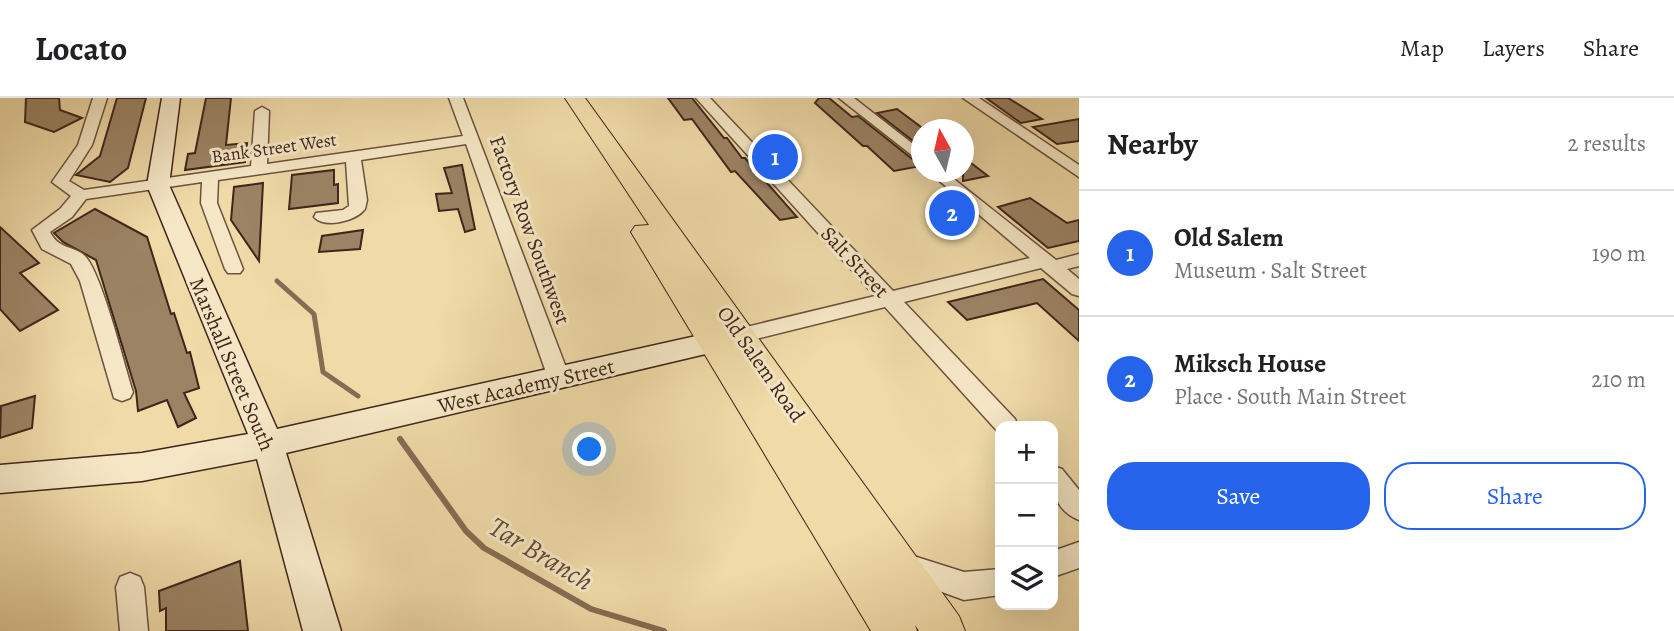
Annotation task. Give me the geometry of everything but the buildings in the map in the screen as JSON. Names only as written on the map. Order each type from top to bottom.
[{"type":"main road","points":[[158,185],[171,98]]},
{"type":"main road","name":"Old Salem Road","points":[[552,98],[649,240],[728,338],[944,631]]},
{"type":"main road","name":"Old Salem Road","points":[[575,98],[728,338],[849,561],[896,631]]},
{"type":"main road","name":"Marshall Street South","points":[[158,185],[268,444],[322,631]]},
{"type":"main road","name":"West Academy Street","points":[[0,479],[142,467],[268,444],[728,338]]},
{"type":"street","points":[[100,98],[85,145],[60,182],[81,195],[66,214],[41,230],[48,246],[78,260],[89,281],[122,392]]},
{"type":"street","name":"Factory Row Southwest","points":[[456,98],[559,378]]},
{"type":"street","points":[[846,98],[911,150]]},
{"type":"street","points":[[970,98],[1079,172]]},
{"type":"street","name":"Salt Street","points":[[708,99],[887,298],[912,321],[1002,421]]},
{"type":"street","points":[[259,169],[262,111]]},
{"type":"street","name":"Bank Street West","points":[[81,195],[472,139]]},
{"type":"street","points":[[323,217],[347,215],[357,209],[359,200],[354,156]]},
{"type":"street","points":[[210,177],[209,203],[234,269]]},
{"type":"street","points":[[948,182],[1079,289]]},
{"type":"street","name":"West Academy Street","points":[[728,338],[887,298],[1079,260]]},
{"type":"street","points":[[1058,483],[1079,508]]},
{"type":"street","points":[[1058,562],[1079,555]]},
{"type":"street","points":[[895,563],[964,586],[995,583]]},
{"type":"street","points":[[130,587],[134,631]]},
{"type":"waterway","name":"Tar Branch","points":[[277,281],[314,314],[323,372],[358,396]]},
{"type":"waterway","name":"Tar Branch","points":[[400,439],[466,531],[484,548],[591,609],[664,631]]},
{"type":"place","name":"Old Salem","points":[[775,157]]},
{"type":"place","name":"Miksch House","points":[[952,213]]}]
